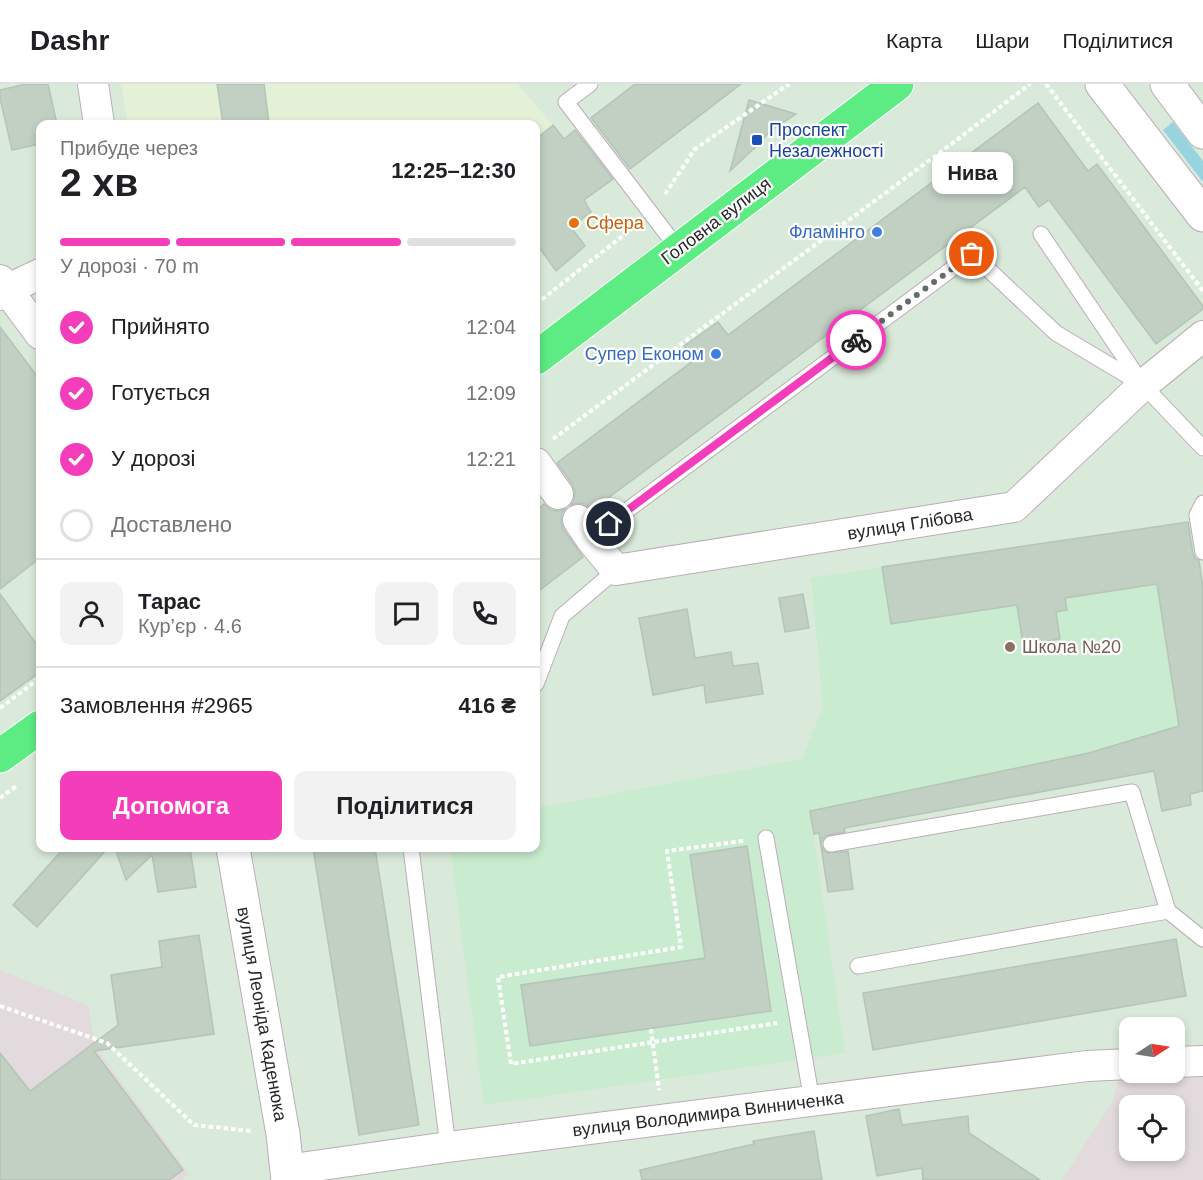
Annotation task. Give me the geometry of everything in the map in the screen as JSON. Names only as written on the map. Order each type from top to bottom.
[{"type":"main road","name":"Головна вулиця","points":[[540,355],[897,84]]},
{"type":"main road","points":[[0,756],[36,730]]},
{"type":"street","points":[[93,84],[98,120]]},
{"type":"street","points":[[1102,84],[1203,215]]},
{"type":"street","points":[[1167,84],[1203,132]]},
{"type":"street","points":[[36,276],[3,288],[36,329]]},
{"type":"street","name":"вулиця Глібова","points":[[616,570],[1014,507],[1143,385],[1203,336]]},
{"type":"street","points":[[540,454],[558,494]]},
{"type":"street","points":[[584,529],[616,570]]},
{"type":"street","name":"вулиця Леоніда Каденюка","points":[[233,852],[283,1134],[287,1175]]},
{"type":"street","points":[[1185,1062],[1203,1061]]},
{"type":"street","name":"вулиця Володимира Винниченка","points":[[287,1175],[448,1148],[1087,1066],[1119,1065]]},
{"type":"lane","points":[[590,84],[566,102],[679,250]]},
{"type":"lane","points":[[1041,234],[1143,385],[1203,448]]},
{"type":"lane","points":[[584,529],[972,254],[1056,333],[1143,385]]},
{"type":"lane","points":[[1203,503],[1197,515],[1203,552]]},
{"type":"lane","points":[[540,674],[562,616],[616,570]]},
{"type":"lane","points":[[831,844],[1132,792],[1168,910],[1203,939]]},
{"type":"lane","points":[[766,838],[812,1101]]},
{"type":"lane","points":[[411,852],[448,1148]]},
{"type":"lane","points":[[858,966],[1168,910]]},
{"type":"path","points":[[540,454],[1030,84]]},
{"type":"path","points":[[1046,84],[1203,291]]},
{"type":"path","points":[[0,708],[36,681]]},
{"type":"path","points":[[766,838],[667,851],[681,947],[498,977],[511,1064],[798,1019]]},
{"type":"path","points":[[0,1006],[107,1043],[194,1125],[283,1134]]},
{"type":"path","points":[[651,1029],[663,1120]]},
{"type":"shaded area","points":[[121,84],[517,84],[553,125],[542,134],[540,120],[127,120]]},
{"type":"shaded area","points":[[1173,122],[1203,161],[1203,182],[1163,130]]},
{"type":"shaded area","points":[[1192,521],[1203,588],[1203,723],[1089,753],[810,811],[845,1053],[484,1105],[451,852],[540,852],[540,807],[802,759],[823,706],[811,578]]},
{"type":"shaded area","points":[[0,970],[88,1005],[95,1046],[189,1174],[181,1180],[0,1180]]},
{"type":"shaded area","points":[[1203,1061],[1203,1180],[1062,1180],[1112,1102],[1119,1079],[1119,1083],[1185,1083],[1185,1068]]},
{"type":"building","points":[[26,84],[48,84],[56,120],[36,120],[36,145],[12,150],[0,90]]},
{"type":"building","points":[[217,84],[264,84],[268,120],[222,120]]},
{"type":"building","points":[[635,84],[741,84],[630,169],[591,118]]},
{"type":"building","points":[[749,100],[796,114],[769,132],[730,171]]},
{"type":"building","points":[[1038,103],[1088,171],[1097,164],[1203,309],[1156,344],[1049,200],[1039,207],[1025,187],[592,510],[585,504],[571,505],[575,492],[557,463],[694,360],[684,346],[718,322],[728,335]]},
{"type":"building","points":[[553,125],[564,139],[575,130],[613,179],[584,200],[591,212],[571,227],[585,246],[556,271],[540,249],[540,136]]},
{"type":"building","points":[[0,327],[36,375],[36,561],[0,589]]},
{"type":"building","points":[[544,504],[551,510],[565,509],[561,521],[563,529],[583,557],[540,590],[540,508]]},
{"type":"building","points":[[1188,522],[1193,554],[1199,561],[1203,588],[1203,791],[1190,794],[1191,805],[1162,811],[1154,771],[844,828],[845,832],[825,836],[821,845],[828,853],[848,851],[853,889],[828,892],[819,833],[814,834],[810,811],[1089,753],[1179,726],[1157,584],[1065,598],[1067,610],[1056,612],[1060,639],[1023,645],[1017,605],[891,624],[882,567]]},
{"type":"building","points":[[0,594],[36,644],[36,675],[0,701]]},
{"type":"building","points":[[803,594],[809,628],[785,632],[779,598]]},
{"type":"building","points":[[687,609],[695,658],[731,652],[733,666],[758,663],[763,694],[706,703],[704,685],[653,695],[639,618]]},
{"type":"building","points":[[747,846],[771,1011],[530,1046],[521,985],[705,958],[690,855]]},
{"type":"building","points":[[60,852],[104,852],[37,927],[13,905]]},
{"type":"building","points":[[116,852],[191,852],[196,887],[158,892],[152,855],[126,880]]},
{"type":"building","points":[[314,852],[376,852],[419,1125],[359,1135]]},
{"type":"building","points":[[199,935],[214,1034],[94,1051],[183,1170],[169,1180],[0,1180],[0,1053],[30,1091],[118,1025],[111,975],[162,967],[159,941]]},
{"type":"building","points":[[1176,939],[1186,996],[873,1050],[863,993]]},
{"type":"building","points":[[899,1109],[902,1125],[968,1116],[969,1133],[1040,1180],[923,1180],[922,1168],[877,1176],[866,1116]]},
{"type":"building","points":[[814,1131],[822,1180],[642,1180],[640,1170],[754,1144],[753,1141]]},
{"type":"way so far","points":[[856,340],[972,254]]},
{"type":"place","name":"Проспект Незалежності","points":[[757,140]]},
{"type":"place","name":"Сфера","points":[[574,223]]},
{"type":"place","name":"Фламінго","points":[[877,232]]},
{"type":"place","name":"Нива","points":[[972,254]]},
{"type":"place","name":"Супер Економ","points":[[716,354]]},
{"type":"place","name":"Школа №20","points":[[1010,647]]},
{"type":"route","points":[[609,524],[856,340]]}]
